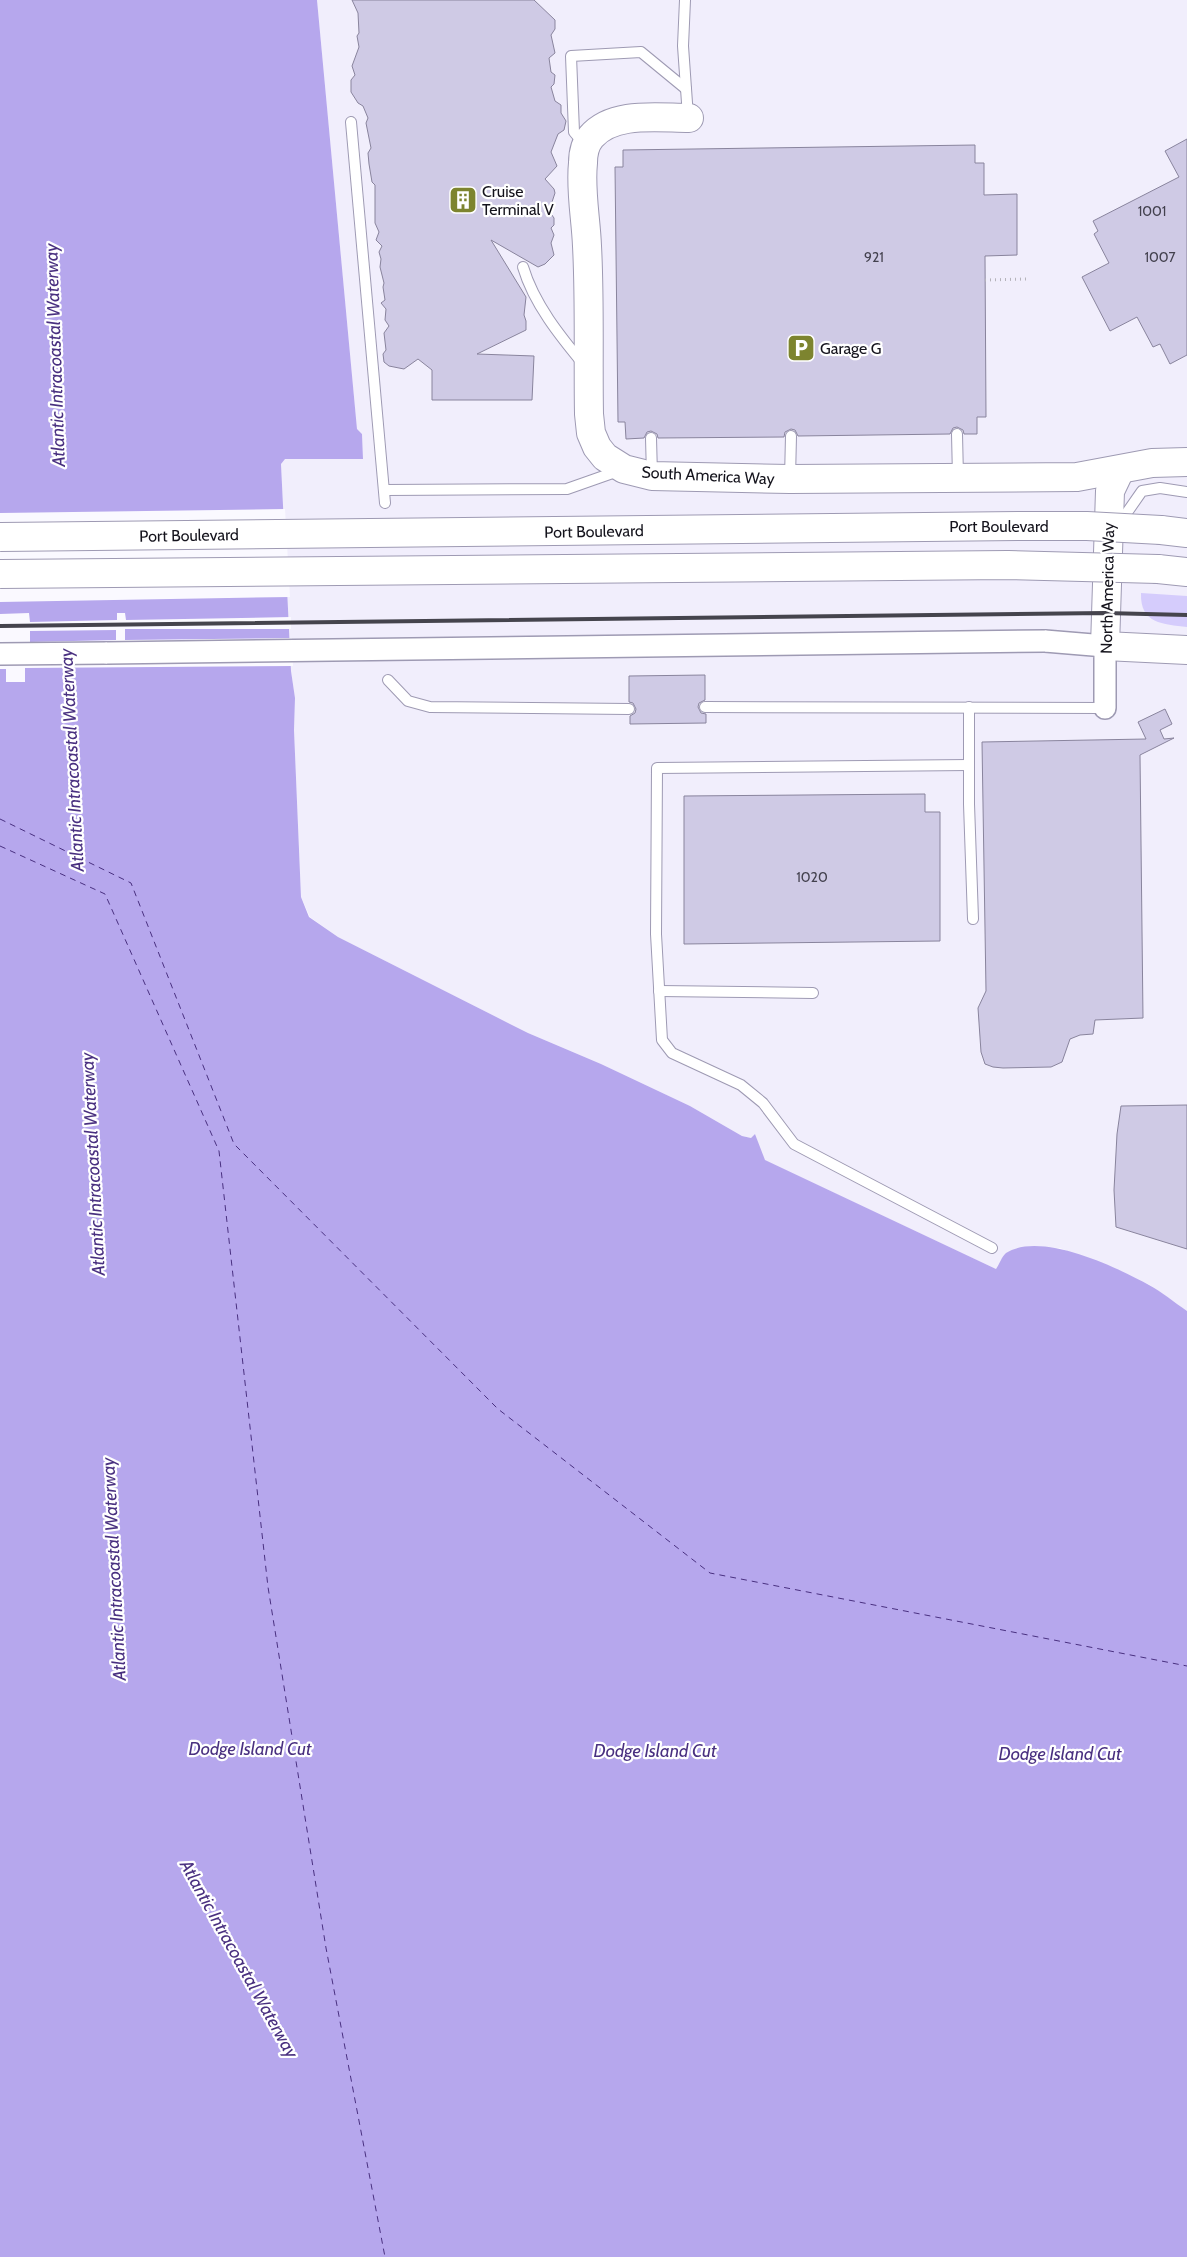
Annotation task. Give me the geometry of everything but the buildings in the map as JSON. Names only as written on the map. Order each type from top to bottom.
[{"type":"main road","points":[[592,138],[622,120],[637,118],[689,118]]},
{"type":"main road","name":"South America Way","points":[[592,138],[583,163],[587,247],[588,371],[591,433],[597,447],[605,457],[624,469],[652,476],[790,479],[1077,477],[1152,463],[1187,462]]},
{"type":"main road","name":"North America Way","points":[[1106,646],[1110,491],[1113,480],[1120,470]]},
{"type":"main road","name":"Port Boulevard","points":[[0,537],[1022,526],[1087,526],[1174,532]]},
{"type":"main road","points":[[0,574],[1017,565],[1158,568],[1187,572]]},
{"type":"main road","points":[[1106,646],[1187,650]]},
{"type":"street","points":[[0,654],[1045,641],[1106,646]]},
{"type":"street","name":"North America Way","points":[[1105,708],[1106,646]]},
{"type":"lane","points":[[685,0],[684,46],[689,118]]},
{"type":"lane","points":[[592,138],[574,132],[571,56],[641,52],[686,88]]},
{"type":"lane","points":[[351,122],[385,503]]},
{"type":"lane","points":[[523,267],[533,294],[566,344],[588,371]]},
{"type":"lane","points":[[957,434],[958,478]]},
{"type":"lane","points":[[790,479],[791,436]]},
{"type":"lane","points":[[651,438],[652,476]]},
{"type":"lane","points":[[385,490],[567,489],[624,469]]},
{"type":"lane","points":[[1108,542],[1142,490],[1160,488],[1187,492]]},
{"type":"lane","points":[[388,680],[408,701],[430,707],[630,709]]},
{"type":"lane","points":[[706,707],[1105,708]]},
{"type":"lane","points":[[969,708],[973,919]]},
{"type":"lane","points":[[969,765],[658,768],[656,934],[662,1040],[672,1053],[741,1085],[762,1103],[794,1144],[992,1248]]},
{"type":"lane","points":[[659,991],[813,993]]},
{"type":"path","points":[[985,280],[1026,279]]},
{"type":"shaded area","points":[[317,0],[1187,0],[1187,1311],[1150,1285],[1060,1248],[1026,1247],[1005,1254],[996,1269],[764,1160],[755,1134],[751,1138],[742,1136],[690,1106],[601,1064],[528,1033],[338,937],[310,917],[301,897],[294,730],[295,698],[291,671],[281,464],[284,459],[363,459],[362,434],[357,430]]},
{"type":"shaded area","points":[[1141,593],[1187,596],[1187,627],[1162,623],[1149,617],[1144,611]]},
{"type":"water","points":[[0,0],[317,0],[357,429],[362,434],[363,459],[285,459],[281,464],[291,671],[295,698],[294,730],[301,897],[309,917],[338,937],[528,1033],[601,1064],[690,1106],[742,1136],[751,1138],[755,1134],[765,1160],[996,1269],[1006,1253],[1021,1247],[1038,1246],[1058,1249],[1078,1254],[1118,1269],[1159,1291],[1187,1311],[1187,2257],[0,2257]]},
{"type":"pier","points":[[285,509],[290,597],[0,602],[0,513]]},
{"type":"pier","points":[[29,613],[30,622],[117,620],[117,613],[125,613],[126,620],[291,617],[291,629],[125,629],[125,640],[292,638],[293,666],[25,668],[25,682],[6,682],[6,669],[0,669],[0,614]],"holes":[[[116,630],[116,640],[30,642],[30,631]]]},
{"type":"ferry route","points":[[0,819],[131,883],[234,1144],[498,1409],[710,1573],[1187,1666]]},
{"type":"ferry route","points":[[0,846],[105,894],[219,1151],[268,1587],[326,1948],[385,2257]]},
{"type":"railway","points":[[0,626],[1105,613],[1187,615]]},
{"type":"place","name":"Cruise Terminal V","points":[[463,200]]},
{"type":"place","name":"Garage G","points":[[801,348]]},
{"type":"water label","name":"Atlantic Intracoastal Waterway","points":[[55,355]]},
{"type":"water label","name":"Atlantic Intracoastal Waterway","points":[[72,760]]},
{"type":"water label","name":"Atlantic Intracoastal Waterway","points":[[93,1164]]},
{"type":"water label","name":"Atlantic Intracoastal Waterway","points":[[114,1569]]},
{"type":"water label","name":"Dodge Island Cut","points":[[250,1749]]},
{"type":"water label","name":"Dodge Island Cut","points":[[655,1751]]},
{"type":"water label","name":"Dodge Island Cut","points":[[1060,1754]]},
{"type":"water label","name":"Atlantic Intracoastal Waterway","points":[[239,1959]]}]
